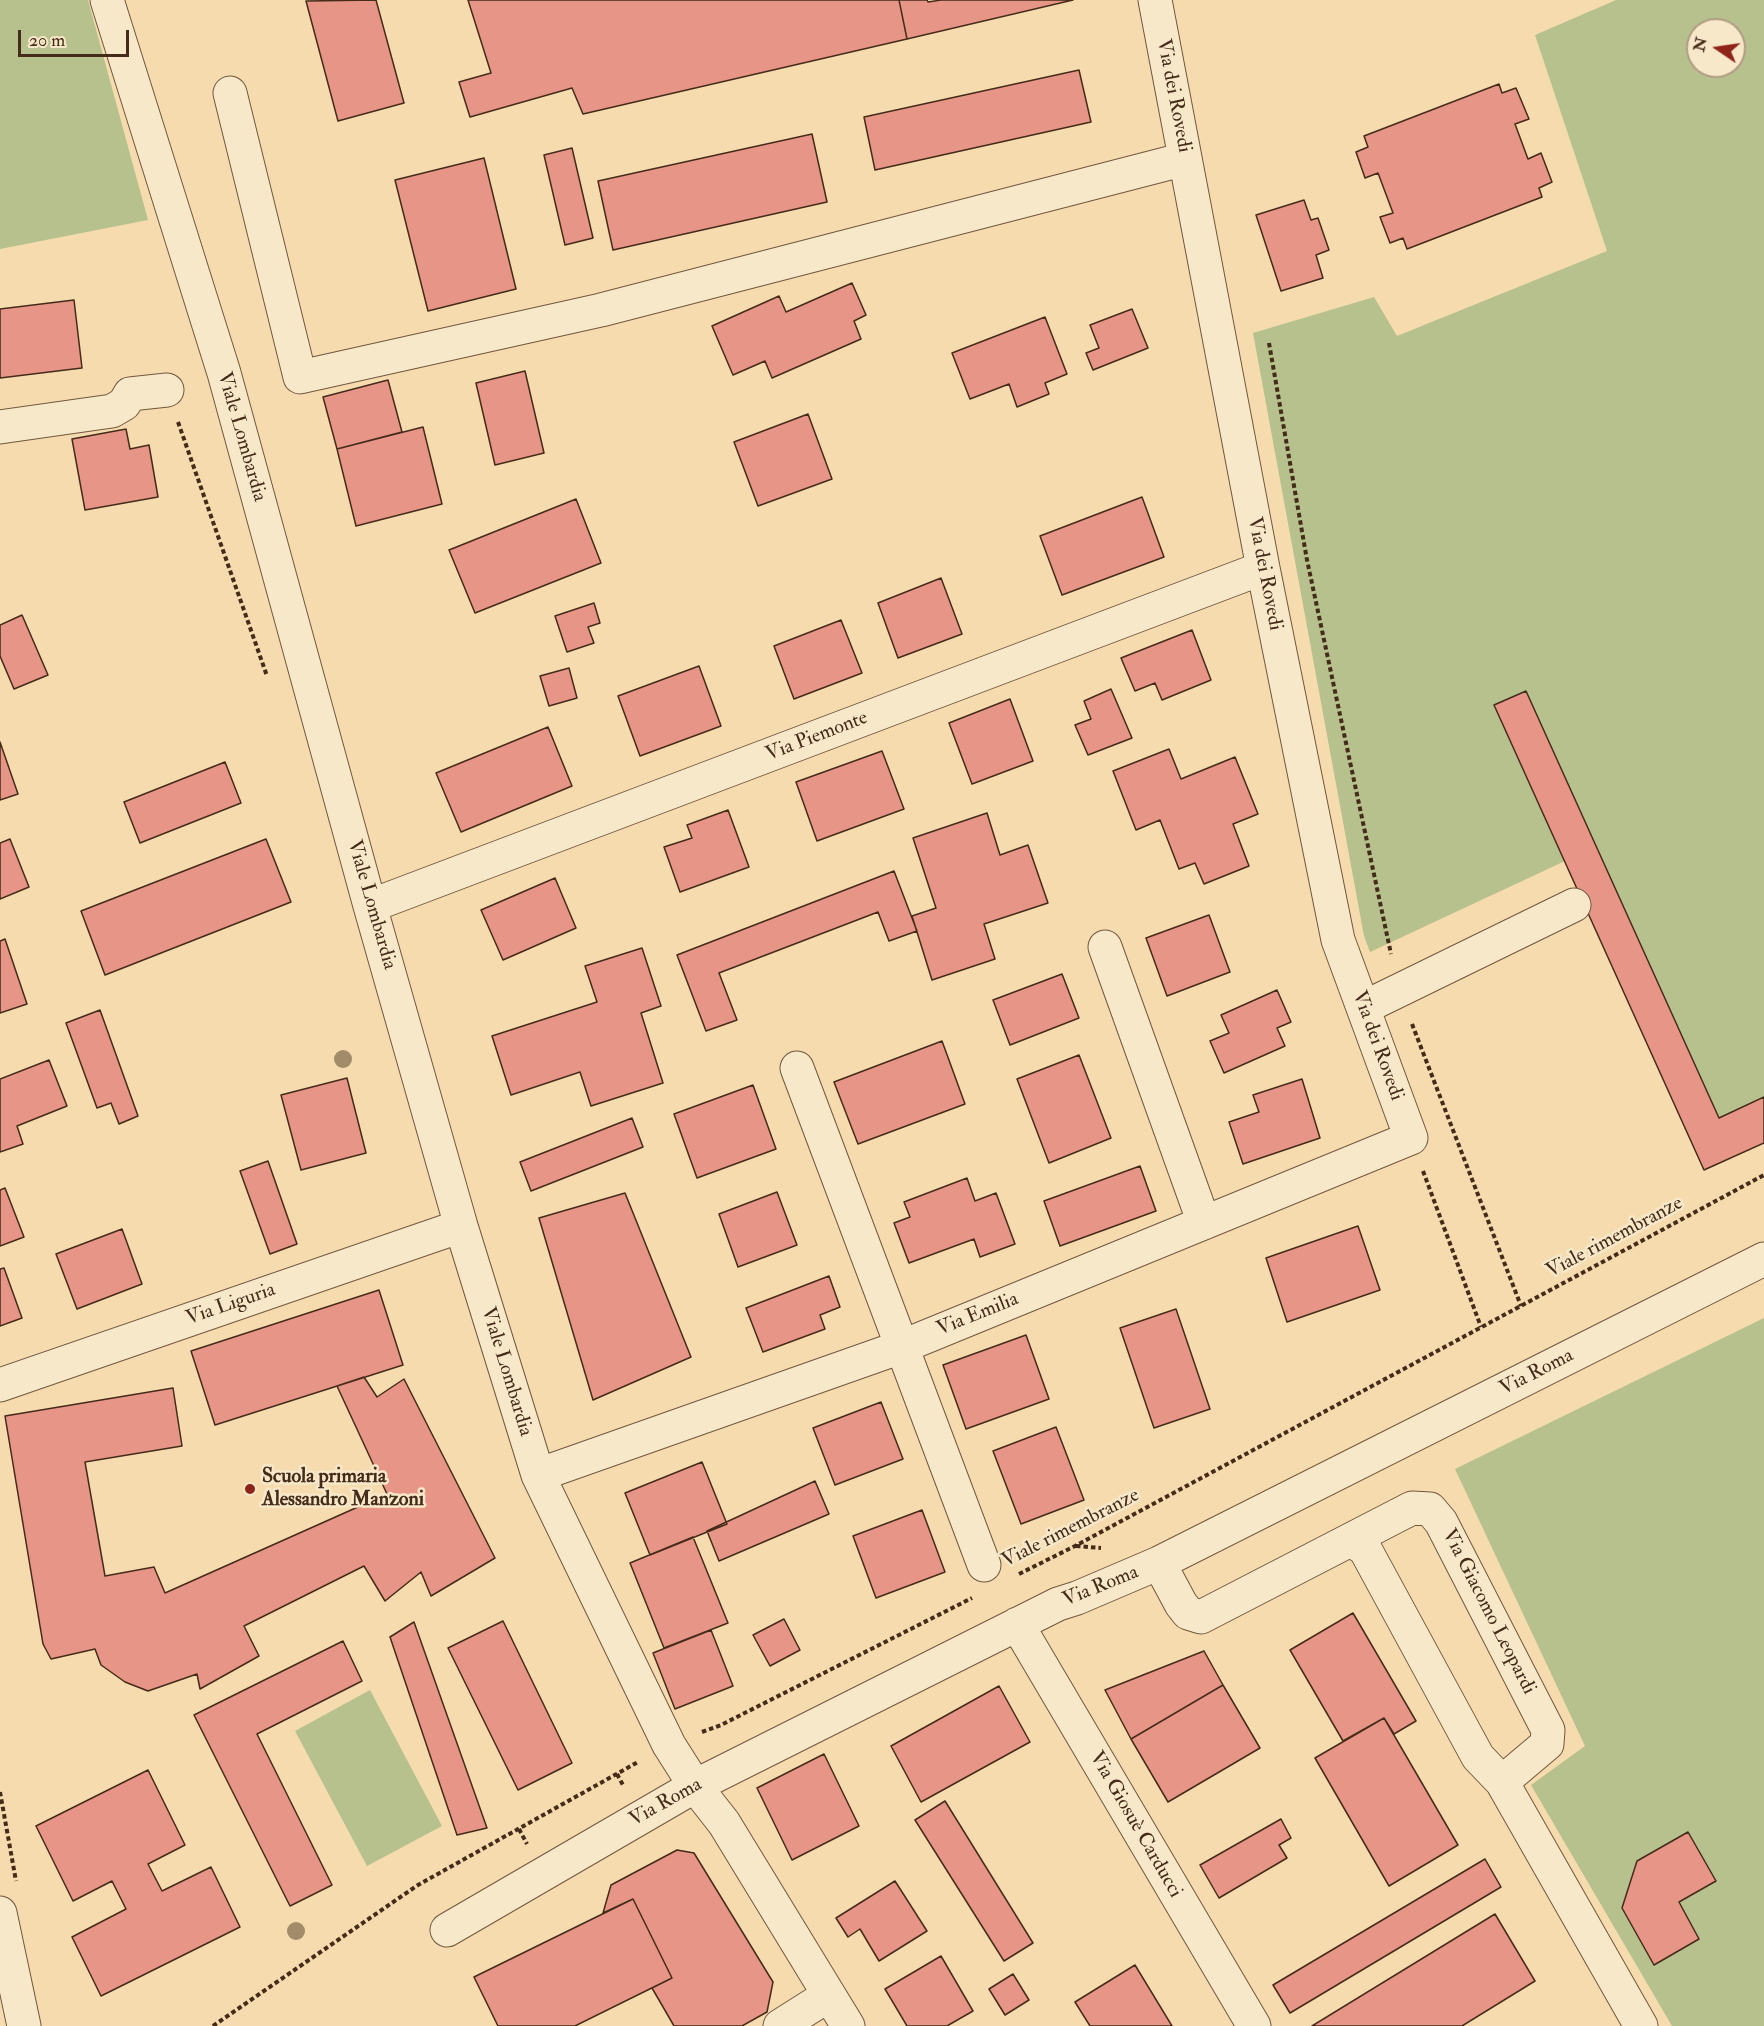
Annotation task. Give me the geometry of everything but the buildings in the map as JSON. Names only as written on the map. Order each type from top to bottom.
[{"type":"street","name":"Viale Lombardia","points":[[107,0],[224,373],[370,906],[461,1226],[538,1475],[669,1745],[695,1786],[724,1823],[848,2026]]},
{"type":"street","name":"Via dei Rovedi","points":[[1155,0],[1263,568],[1338,940],[1411,1138]]},
{"type":"street","points":[[230,93],[300,377],[601,310],[1185,159]]},
{"type":"street","points":[[0,427],[112,411],[124,404],[130,394],[167,390]]},
{"type":"street","name":"Via Piemonte","points":[[370,906],[1263,568]]},
{"type":"street","points":[[1363,1008],[1574,905]]},
{"type":"street","points":[[1105,947],[1204,1223]]},
{"type":"street","points":[[797,1068],[901,1347],[999,1571]]},
{"type":"street","name":"Via Emilia","points":[[538,1475],[901,1347],[1411,1138]]},
{"type":"street","name":"Via Liguria","points":[[0,1385],[461,1226]]},
{"type":"street","name":"Via Roma","points":[[448,1929],[695,1786],[1058,1604],[1159,1563],[1764,1259]]},
{"type":"street","name":"Via Giacomo Leopardi","points":[[1159,1563],[1180,1604],[1188,1613],[1201,1617],[1412,1508],[1430,1509],[1441,1522],[1548,1730],[1547,1744],[1502,1782]]},
{"type":"street","points":[[1351,1540],[1365,1550],[1478,1757],[1502,1782],[1641,2026]]},
{"type":"street","name":"Via Giosuè Carducci","points":[[1017,1624],[1254,2026]]},
{"type":"street","points":[[0,1913],[24,2026]]},
{"type":"street","points":[[780,2026],[829,1995]]},
{"type":"path","points":[[1269,343],[1309,570],[1399,990],[1521,1306]]},
{"type":"path","points":[[167,390],[267,676]]},
{"type":"path","points":[[1411,1138],[1481,1328]]},
{"type":"path","name":"Viale rimembranze","points":[[999,1571],[1075,1546],[1764,1175]]},
{"type":"path","points":[[213,2026],[418,1885],[669,1745],[721,1725],[972,1597]]},
{"type":"green space","points":[[0,0],[88,0],[148,220],[0,249]]},
{"type":"green space","points":[[1616,0],[1764,0],[1764,1143],[1704,1170],[1565,861],[1370,952],[1364,936],[1253,333],[1374,297],[1397,336],[1607,251],[1535,35]]},
{"type":"green space","points":[[1764,1318],[1764,2026],[1672,2026],[1531,1785],[1585,1746],[1455,1469]]},
{"type":"green space","points":[[370,1690],[442,1826],[367,1866],[295,1731]]},
{"type":"place","name":"Scuola primaria Alessandro Manzoni","points":[[250,1489]]}]
